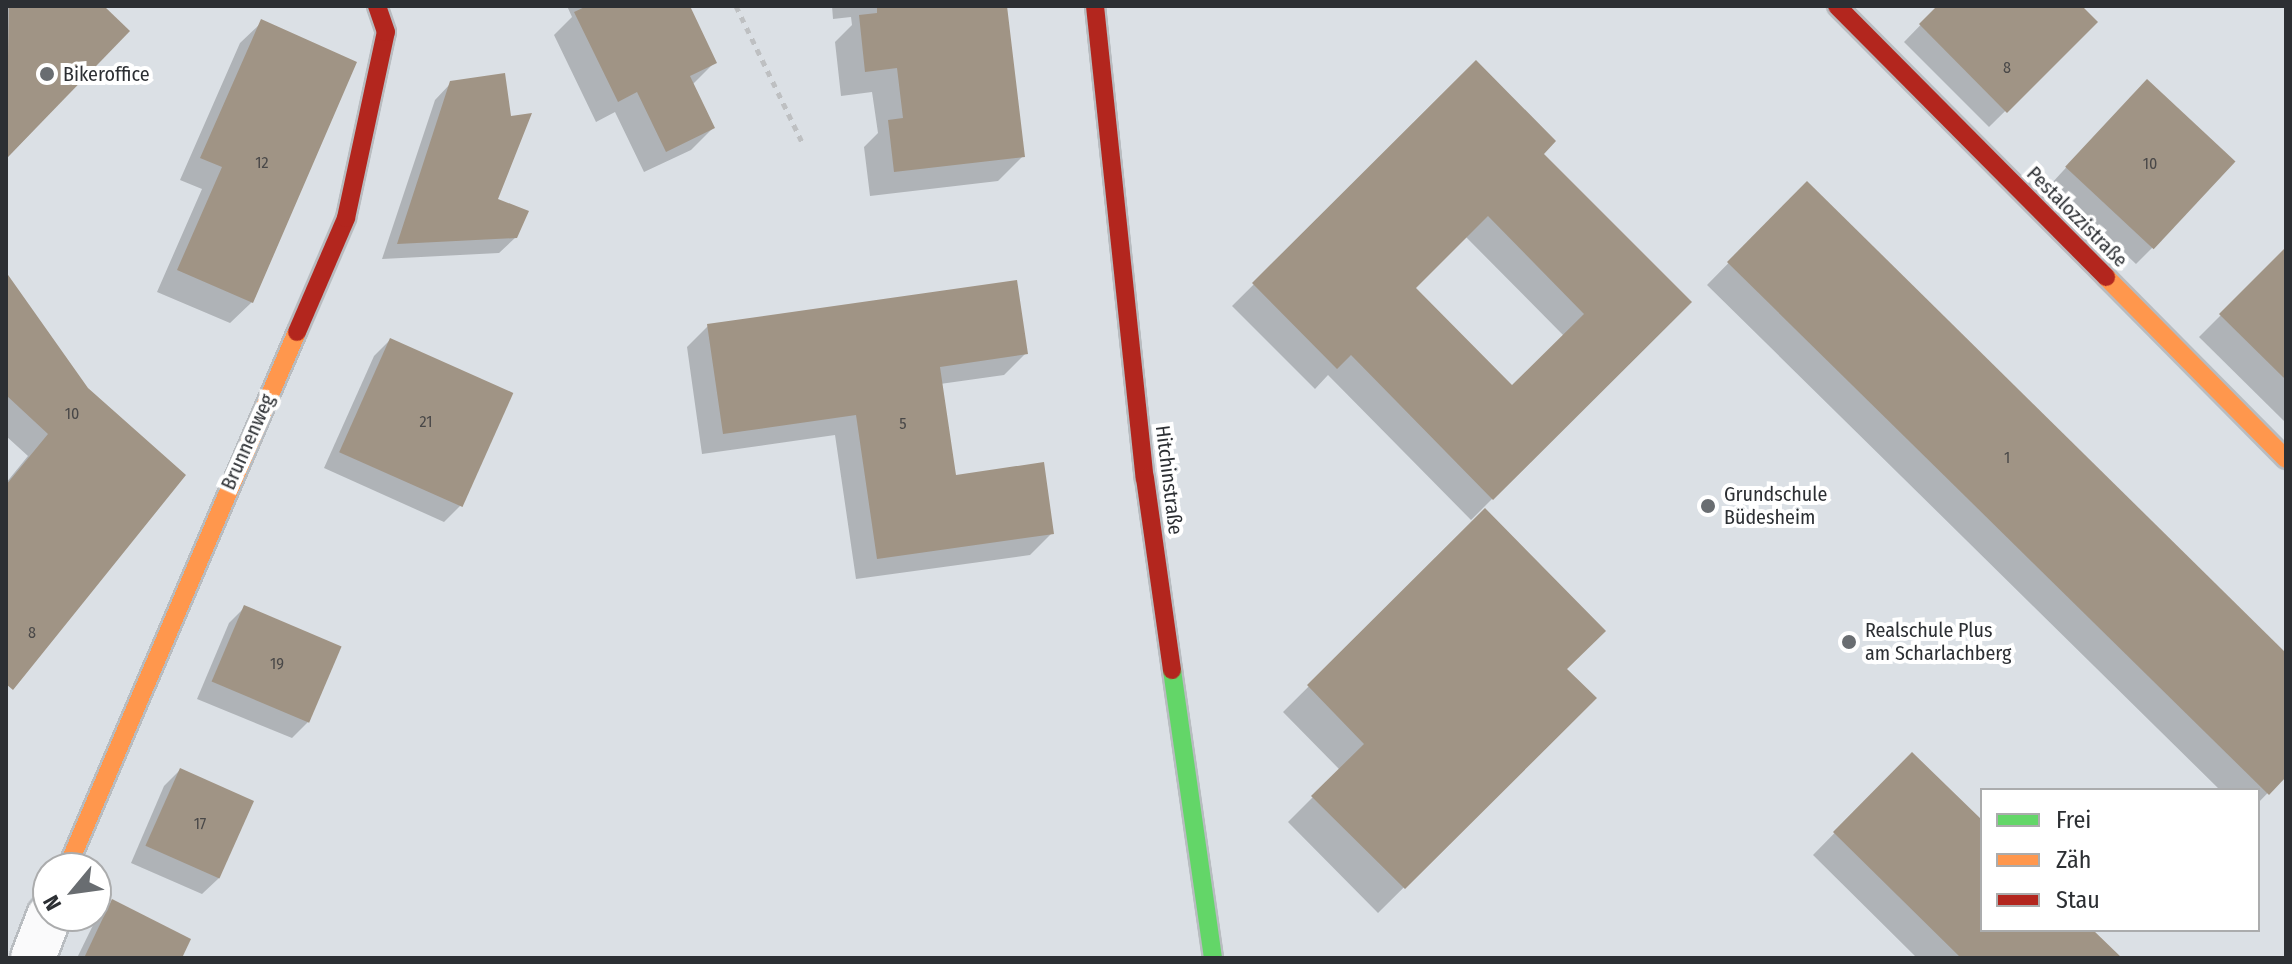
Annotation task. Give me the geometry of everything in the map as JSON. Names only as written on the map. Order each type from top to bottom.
[{"type":"street","name":"Brunnenweg","points":[[74,852],[346,218],[386,32],[377,6]]},
{"type":"street","name":"Hitchinstraße","points":[[1095,6],[1145,478],[1213,958]]},
{"type":"street","name":"Pestalozzistraße","points":[[1837,6],[2286,459]]},
{"type":"street","points":[[33,958],[43,932]]},
{"type":"path","points":[[736,6],[803,144]]},
{"type":"building","name":"Bikeroffice","points":[[9,6],[104,6],[130,31],[6,159]]},
{"type":"building","points":[[587,6],[690,6],[717,63],[690,76],[715,128],[666,152],[637,92],[618,102],[574,12]]},
{"type":"building","points":[[877,6],[1007,6],[1025,157],[894,172],[888,120],[903,118],[897,68],[865,72],[859,15],[877,13]]},
{"type":"building","points":[[1937,6],[2082,6],[2098,22],[2007,113],[1919,24]]},
{"type":"building","points":[[261,19],[357,62],[253,303],[177,270],[222,167],[200,158]]},
{"type":"building","points":[[1476,60],[1556,141],[1544,154],[1692,302],[1493,500],[1351,355],[1337,369],[1252,283]],"holes":[[[1488,216],[1584,314],[1512,385],[1416,288]]]},
{"type":"building","points":[[505,73],[511,116],[532,113],[498,199],[529,211],[517,238],[397,244],[450,81]]},
{"type":"building","points":[[2147,79],[2235,162],[2154,249],[2065,167]]},
{"type":"building","points":[[1807,181],[2286,653],[2286,777],[2269,795],[1727,262]]},
{"type":"building","points":[[2286,247],[2286,380],[2219,314]]},
{"type":"building","points":[[6,272],[88,388],[186,475],[13,690],[6,684],[6,485],[48,434],[6,395]]},
{"type":"building","points":[[1017,280],[1028,354],[940,367],[956,475],[1044,462],[1054,534],[877,559],[856,415],[723,434],[707,324]]},
{"type":"building","points":[[390,338],[513,393],[462,507],[339,452]]},
{"type":"building","points":[[1485,508],[1606,631],[1567,669],[1597,698],[1405,889],[1311,796],[1364,744],[1307,685]]},
{"type":"building","points":[[244,605],[342,646],[309,723],[212,681]]},
{"type":"building","points":[[1912,752],[1980,818],[1980,932],[2095,932],[2122,958],[1961,958],[1833,832]]},
{"type":"building","points":[[180,768],[254,801],[219,879],[145,846]]},
{"type":"building","points":[[112,899],[191,939],[182,958],[84,958],[96,932],[112,932]]},
{"type":"traffic: fast","points":[[1172,670],[1213,958]]},
{"type":"traffic: slow","points":[[2106,277],[2286,459]]},
{"type":"traffic: slow","points":[[74,852],[297,332]]},
{"type":"traffic: jam","points":[[297,332],[346,218],[386,32],[377,6]]},
{"type":"traffic: jam","points":[[1095,6],[1145,478],[1172,670]]},
{"type":"traffic: jam","points":[[1837,6],[2106,277]]},
{"type":"place","name":"Bikeroffice","points":[[47,74]]},
{"type":"place","name":"Grundschule Büdesheim","points":[[1708,506]]},
{"type":"place","name":"Realschule Plus am Scharlachberg","points":[[1849,642]]}]
